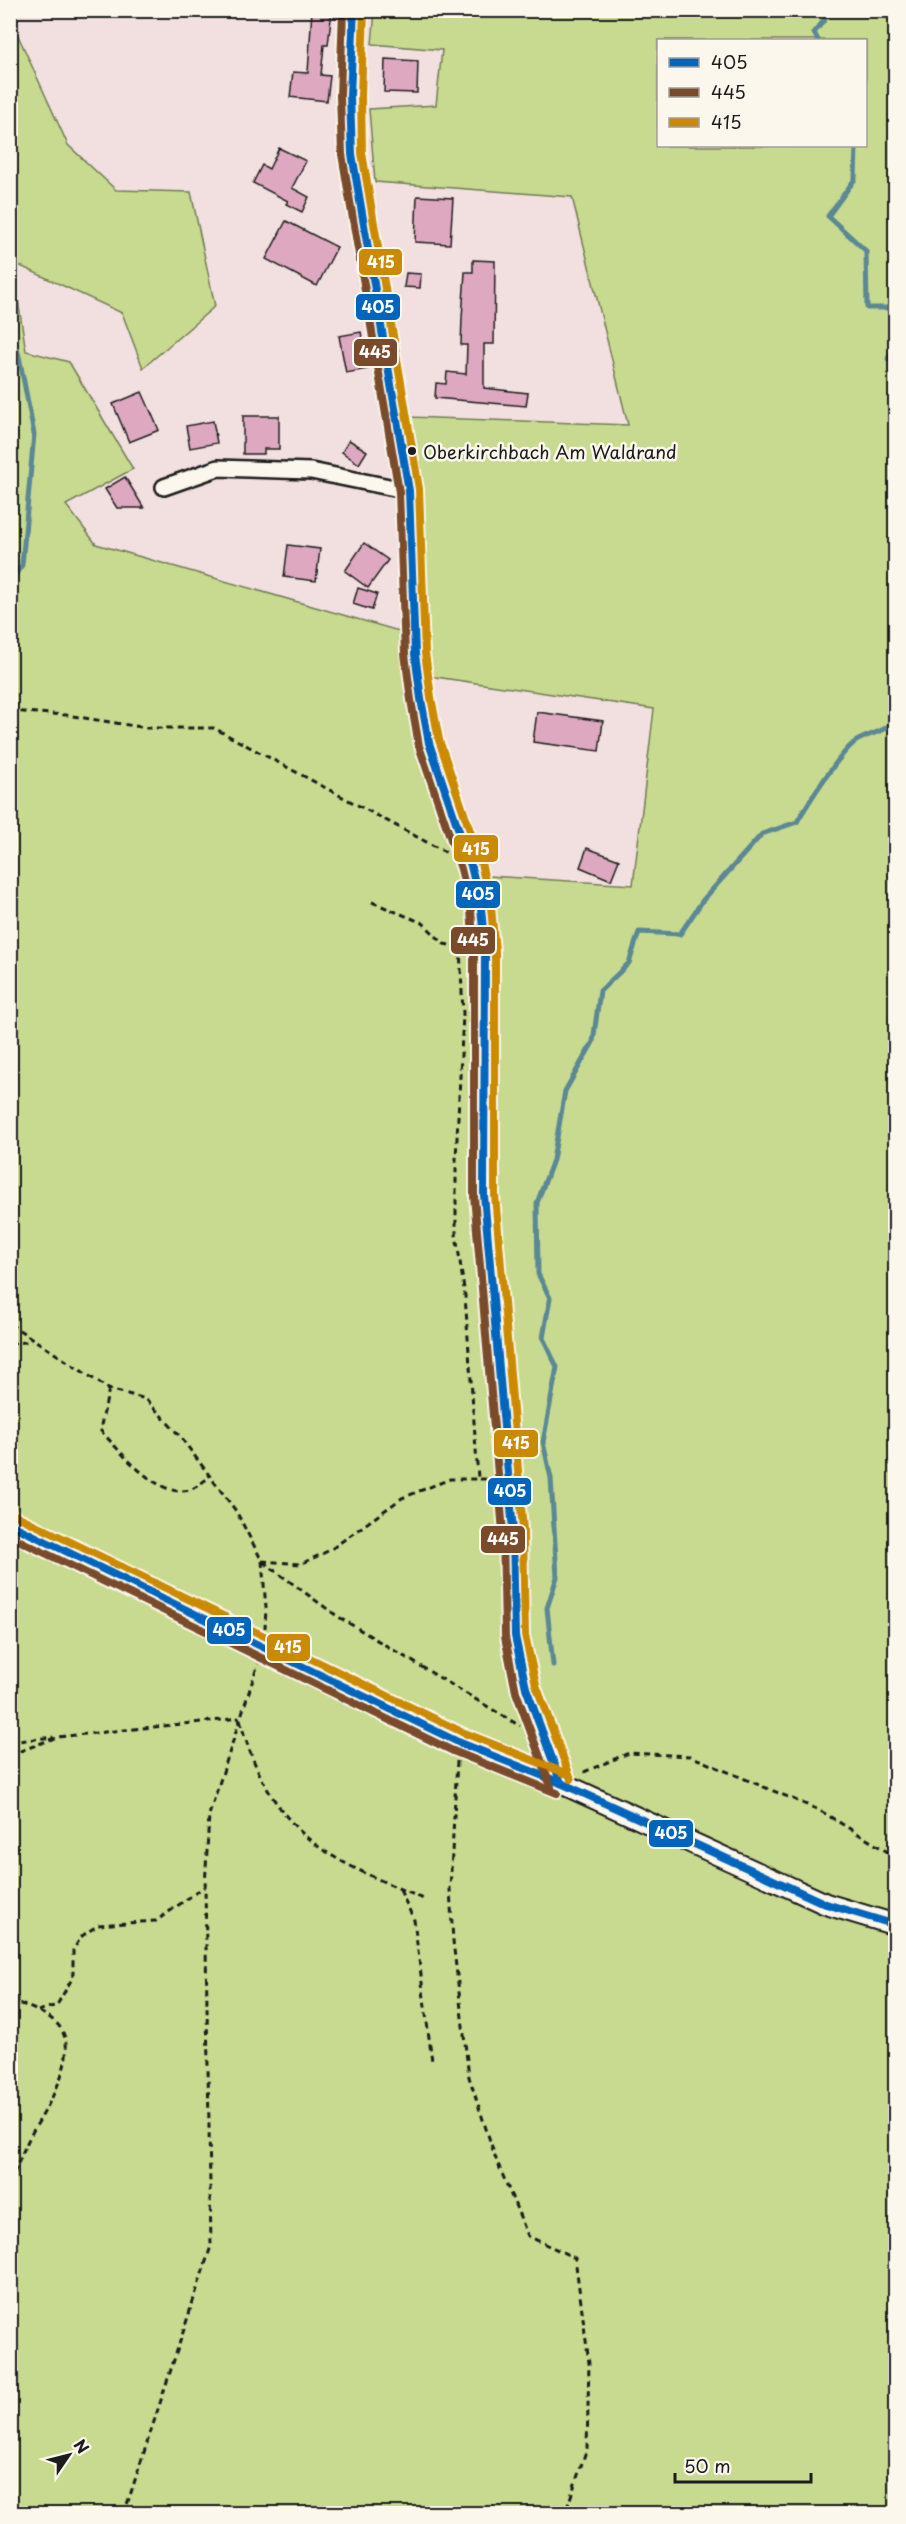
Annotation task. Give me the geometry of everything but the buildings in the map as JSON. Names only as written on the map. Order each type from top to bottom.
[{"type":"street","points":[[354,10],[350,95],[352,154],[409,491],[415,654],[421,699],[429,743],[471,866],[481,908],[485,951],[484,1195],[513,1531],[515,1636],[526,1688],[561,1783]]},
{"type":"street","points":[[164,486],[218,468],[311,471],[409,491]]},
{"type":"street","points":[[10,1524],[458,1742],[561,1783],[826,1904],[896,1925]]},
{"type":"path","points":[[10,711],[66,715],[147,728],[214,728],[471,866]]},
{"type":"path","points":[[372,902],[423,923],[444,944],[460,947]]},
{"type":"path","points":[[468,937],[460,947],[464,1014],[456,1159],[456,1234],[465,1296],[478,1478]]},
{"type":"path","points":[[10,1324],[108,1389],[146,1399],[179,1435],[209,1478],[236,1511],[261,1561],[266,1608],[264,1647],[209,1815],[205,1887],[211,2246],[124,2514]]},
{"type":"path","points":[[10,1344],[33,1341]]},
{"type":"path","points":[[108,1389],[100,1430],[136,1468],[172,1491],[190,1490],[209,1478]]},
{"type":"path","points":[[261,1561],[301,1564],[330,1550],[402,1498],[450,1479],[507,1479]]},
{"type":"path","points":[[261,1561],[337,1616],[518,1726],[543,1737]]},
{"type":"path","points":[[10,1742],[240,1718]]},
{"type":"path","points":[[240,1718],[248,1749],[273,1801],[318,1846],[426,1900]]},
{"type":"path","points":[[10,1755],[57,1737]]},
{"type":"path","points":[[458,1742],[450,1889],[456,1972],[469,2078],[496,2159],[528,2236],[575,2258],[581,2294],[589,2363],[587,2448],[565,2514]]},
{"type":"path","points":[[561,1783],[629,1753],[690,1756],[819,1810],[896,1857]]},
{"type":"path","points":[[38,2011],[57,2005],[72,1977],[74,1950],[82,1936],[98,1925],[156,1921],[205,1887]]},
{"type":"path","points":[[399,1888],[414,1920],[432,2061]]},
{"type":"path","points":[[10,2000],[38,2011],[59,2026],[67,2050],[53,2099],[33,2132],[10,2182]]},
{"type":"green space","points":[[375,11],[895,11],[895,2513],[11,2513],[10,18],[68,145],[116,190],[191,192],[215,306],[143,368],[122,313],[12,262],[26,351],[69,362],[133,469],[66,505],[96,544],[399,631],[422,749],[488,876],[633,885],[654,709],[429,676],[424,503],[409,417],[628,425],[572,197],[375,182],[369,109],[436,105],[442,50],[372,44]]},
{"type":"waterway","points":[[817,39],[814,33],[832,10]]},
{"type":"waterway","points":[[856,147],[855,179],[828,216],[866,251],[867,308],[896,308]]},
{"type":"waterway","points":[[10,326],[19,356],[34,434],[22,565],[10,582]]},
{"type":"waterway","points":[[896,342],[888,359],[896,364]]},
{"type":"waterway","points":[[553,1665],[547,1608],[557,1577],[551,1478],[543,1442],[557,1367],[543,1338],[550,1298],[538,1274],[537,1203],[553,1160],[565,1091],[593,1042],[600,991],[629,963],[639,932],[680,934],[703,900],[762,834],[797,822],[824,779],[848,748],[860,739],[886,728],[896,719]]},
{"type":"transit line","name":"445","points":[[343,10],[340,95],[342,154],[399,492],[405,654],[411,700],[419,746],[461,869],[471,910],[474,951],[474,1196],[503,1532],[505,1637],[516,1692],[551,1787]]},
{"type":"transit line","name":"405","points":[[354,10],[350,95],[352,154],[409,491],[415,654],[421,699],[429,743],[471,866],[481,908],[485,951],[484,1195],[513,1531],[515,1636],[526,1688],[561,1783]]},
{"type":"transit line","name":"415","points":[[364,10],[361,95],[362,153],[419,489],[425,653],[431,697],[439,740],[481,863],[491,907],[495,951],[495,1195],[523,1530],[525,1635],[536,1685],[571,1779]]},
{"type":"transit line","name":"415","points":[[15,1515],[462,1732],[565,1773]]},
{"type":"transit line","name":"405","points":[[10,1524],[458,1742],[561,1783],[826,1904],[896,1925]]},
{"type":"transit line","name":"445","points":[[10,1536],[453,1751],[557,1793]]},
{"type":"place","name":"Oberkirchbach Am Waldrand","points":[[412,451]]}]
